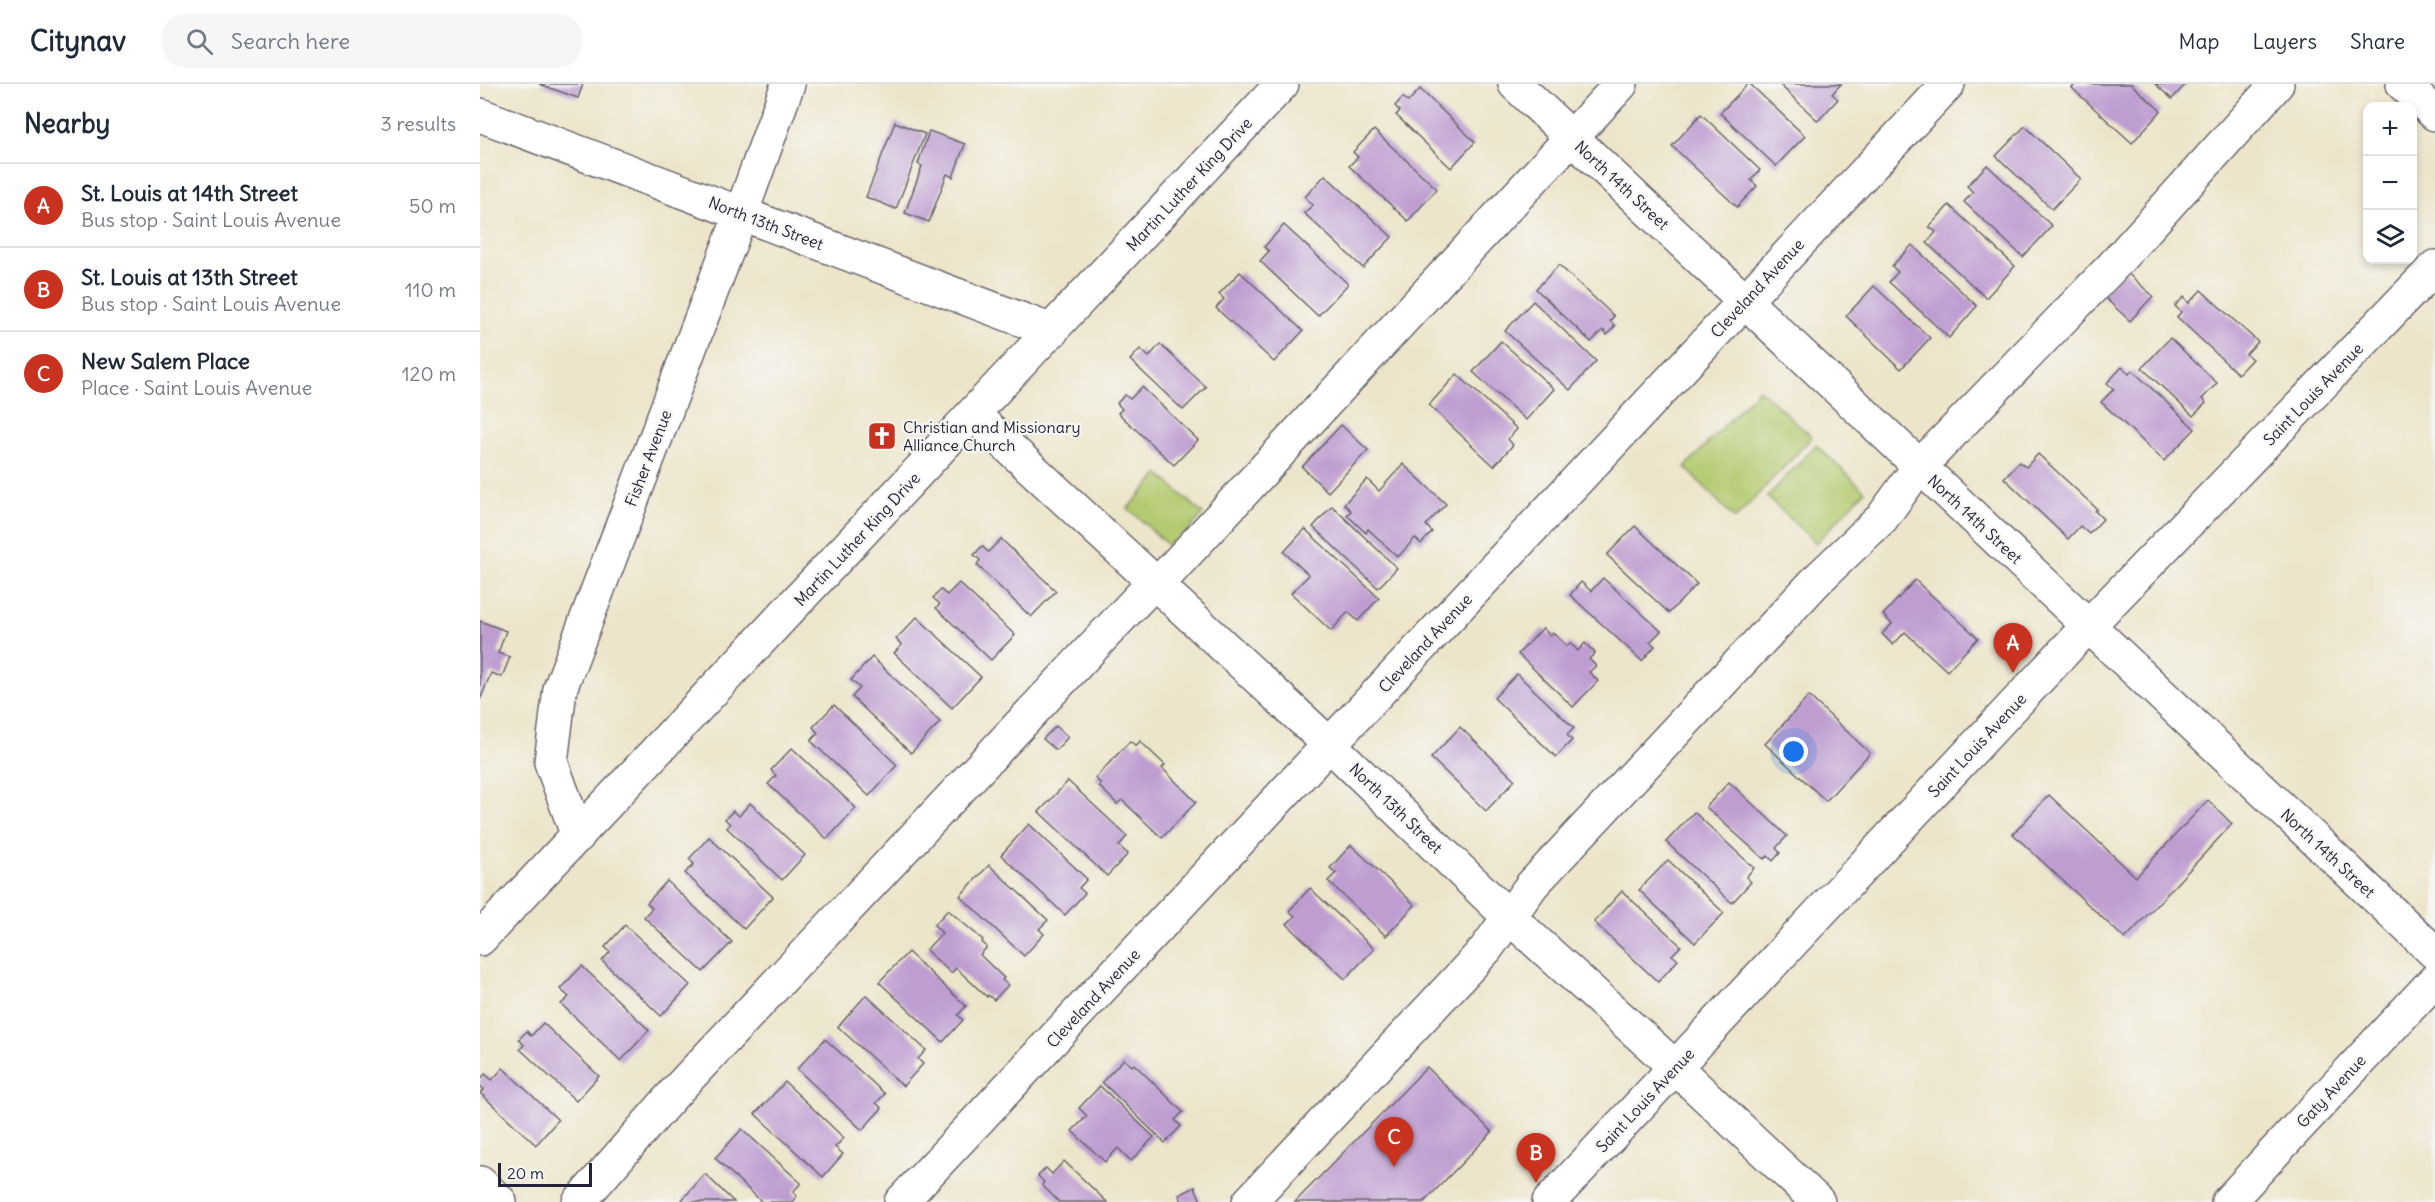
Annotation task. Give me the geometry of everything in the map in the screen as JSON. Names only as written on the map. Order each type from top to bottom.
[{"type":"street","name":"Fisher Avenue","points":[[578,836],[551,762],[560,689],[741,214],[788,84]]},
{"type":"street","name":"Martin Luther King Drive","points":[[480,939],[974,415],[1282,84]]},
{"type":"street","name":"North 14th Street","points":[[1515,84],[2435,953]]},
{"type":"street","points":[[579,1202],[677,1090],[1156,584],[1621,84]]},
{"type":"street","name":"Cleveland Avenue","points":[[901,1202],[1948,84]]},
{"type":"street","points":[[1249,1202],[1486,949],[1540,876],[1818,579],[1882,518],[1919,467],[2110,268],[2277,84]]},
{"type":"street","points":[[2403,84],[2435,114]]},
{"type":"street","name":"North 13th Street","points":[[480,114],[1052,330]]},
{"type":"street","name":"Saint Louis Avenue","points":[[1549,1202],[2088,626],[2435,267]]},
{"type":"street","name":"North 13th Street","points":[[974,415],[1330,745],[1509,917],[1675,1067],[1818,1202]]},
{"type":"street","name":"Gaty Avenue","points":[[2228,1202],[2435,980]]},
{"type":"street","points":[[480,1183],[501,1202]]},
{"type":"green space","points":[[1759,389],[1812,437],[1735,519],[1685,467]]},
{"type":"green space","points":[[1816,445],[1865,491],[1816,543],[1767,497]]},
{"type":"green space","points":[[1159,474],[1203,514],[1172,549],[1128,508]]},
{"type":"building","points":[[539,84],[583,84],[578,98]]},
{"type":"building","points":[[1748,84],[1805,136],[1776,166],[1720,113]]},
{"type":"building","points":[[1779,84],[1841,84],[1832,94],[1838,99],[1818,121]]},
{"type":"building","points":[[2076,84],[2131,84],[2161,111],[2132,143],[2072,88]]},
{"type":"building","points":[[2155,84],[2186,84],[2172,99]]},
{"type":"building","points":[[1420,89],[1475,142],[1451,168],[1396,115],[1400,111],[1395,106],[1403,97],[1408,102]]},
{"type":"building","points":[[1701,114],[1760,170],[1751,180],[1757,186],[1737,207],[1672,146]]},
{"type":"building","points":[[895,122],[925,134],[896,209],[866,197]]},
{"type":"building","points":[[2025,126],[2081,179],[2052,209],[1996,156]]},
{"type":"building","points":[[1374,130],[1437,189],[1408,221],[1349,166],[1358,157],[1353,152]]},
{"type":"building","points":[[929,131],[965,144],[953,177],[947,174],[929,222],[905,213],[922,166],[918,164]]},
{"type":"building","points":[[1987,165],[2052,226],[2023,257],[1964,202],[1973,192],[1967,186]]},
{"type":"building","points":[[1325,175],[1392,237],[1363,268],[1304,213],[1313,205],[1305,197]]},
{"type":"building","points":[[1949,205],[2015,266],[1986,298],[1927,243],[1936,232],[1929,227]]},
{"type":"building","points":[[1284,225],[1348,284],[1318,316],[1260,261],[1269,251],[1264,247]]},
{"type":"building","points":[[1912,245],[1977,306],[1949,338],[1889,282],[1898,272],[1892,266]]},
{"type":"building","points":[[1559,265],[1614,316],[1610,321],[1615,326],[1607,335],[1603,330],[1591,342],[1536,289]]},
{"type":"building","points":[[2124,270],[2153,296],[2130,321],[2102,295]]},
{"type":"building","points":[[1240,272],[1303,331],[1274,362],[1216,308],[1224,299],[1219,294]]},
{"type":"building","points":[[1874,286],[1930,338],[1901,369],[1846,316]]},
{"type":"building","points":[[2201,290],[2258,342],[2246,354],[2252,359],[2238,374],[2177,317],[2181,312],[2175,306],[2184,297],[2189,303]]},
{"type":"building","points":[[1533,301],[1596,361],[1570,390],[1505,331]]},
{"type":"building","points":[[2170,338],[2217,383],[2202,399],[2206,403],[2193,416],[2142,368]]},
{"type":"building","points":[[1501,341],[1554,389],[1526,420],[1473,372]]},
{"type":"building","points":[[1160,344],[1206,387],[1183,410],[1130,360],[1140,349],[1149,357]]},
{"type":"building","points":[[2122,367],[2129,374],[2132,370],[2195,429],[2164,461],[2101,402],[2114,389],[2107,383]]},
{"type":"building","points":[[1457,374],[1517,429],[1508,439],[1513,445],[1494,466],[1429,405]]},
{"type":"building","points":[[1142,387],[1198,440],[1174,465],[1118,413],[1122,409],[1117,403],[1125,395],[1130,399]]},
{"type":"building","points":[[1341,425],[1368,450],[1328,492],[1302,467]]},
{"type":"building","points":[[2038,454],[2097,509],[2095,511],[2103,519],[2089,534],[2080,526],[2068,539],[2004,478],[2019,462],[2026,467]]},
{"type":"building","points":[[1403,464],[1446,504],[1426,525],[1432,532],[1421,544],[1415,538],[1398,557],[1368,529],[1366,533],[1347,515],[1351,511],[1344,504],[1367,479],[1379,491]]},
{"type":"building","points":[[1332,506],[1397,568],[1378,588],[1313,527]]},
{"type":"building","points":[[1635,526],[1697,584],[1669,613],[1607,555]]},
{"type":"building","points":[[1305,529],[1379,598],[1358,621],[1348,612],[1331,631],[1291,593],[1309,575],[1284,552]]},
{"type":"building","points":[[1001,539],[1056,591],[1031,617],[977,565],[980,560],[974,555],[982,546],[988,552]]},
{"type":"building","points":[[1603,578],[1661,631],[1650,642],[1655,646],[1642,661],[1570,595],[1581,582],[1591,591]]},
{"type":"building","points":[[1915,580],[1978,638],[1947,671],[1905,632],[1893,645],[1882,634],[1892,624],[1883,615]]},
{"type":"building","points":[[959,583],[1015,635],[991,660],[936,608],[940,604],[933,598],[941,590],[947,595]]},
{"type":"building","points":[[917,617],[981,677],[952,708],[894,653],[902,645],[896,639]]},
{"type":"building","points":[[480,621],[506,631],[498,653],[510,657],[502,677],[491,673],[480,700]]},
{"type":"building","points":[[1543,628],[1550,636],[1553,633],[1567,646],[1570,643],[1578,651],[1585,643],[1595,653],[1589,659],[1596,666],[1589,672],[1598,681],[1573,707],[1518,654]]},
{"type":"building","points":[[872,657],[940,722],[911,753],[852,697],[860,688],[851,680]]},
{"type":"building","points":[[1517,674],[1574,728],[1567,735],[1572,740],[1556,757],[1494,698]]},
{"type":"building","points":[[1809,696],[1870,753],[1826,801],[1765,744]]},
{"type":"building","points":[[834,705],[897,765],[869,796],[811,741],[818,733],[813,727]]},
{"type":"building","points":[[1056,726],[1068,737],[1056,750],[1043,739]]},
{"type":"building","points":[[1460,727],[1515,780],[1486,811],[1431,758]]},
{"type":"building","points":[[1130,741],[1136,746],[1140,741],[1165,765],[1162,768],[1196,802],[1162,838],[1122,800],[1117,804],[1099,786],[1101,784],[1095,778]]},
{"type":"building","points":[[792,748],[856,808],[827,839],[768,784],[776,776],[771,770]]},
{"type":"building","points":[[1068,781],[1127,836],[1119,846],[1128,854],[1107,876],[1039,812]]},
{"type":"building","points":[[1729,782],[1787,836],[1776,848],[1780,853],[1773,861],[1768,856],[1764,859],[1706,807]]},
{"type":"building","points":[[2049,795],[2136,877],[2208,800],[2232,824],[2125,939],[2013,834]]},
{"type":"building","points":[[750,803],[805,855],[782,880],[727,828],[730,824],[725,819],[733,811],[739,816]]},
{"type":"building","points":[[1694,812],[1754,868],[1746,877],[1751,882],[1732,903],[1666,842]]},
{"type":"building","points":[[1029,824],[1087,879],[1079,888],[1085,893],[1065,915],[1001,855]]},
{"type":"building","points":[[709,837],[773,897],[744,929],[685,873],[694,864],[689,859]]},
{"type":"building","points":[[1351,845],[1415,905],[1386,936],[1328,881],[1336,873],[1330,868]]},
{"type":"building","points":[[1668,860],[1724,913],[1695,943],[1639,890]]},
{"type":"building","points":[[989,865],[1048,920],[1039,929],[1044,934],[1024,956],[960,896]]},
{"type":"building","points":[[667,881],[732,942],[703,972],[644,917],[652,908],[647,903]]},
{"type":"building","points":[[1310,888],[1374,949],[1345,979],[1287,924],[1295,916],[1289,911]]},
{"type":"building","points":[[1622,891],[1681,946],[1672,955],[1678,960],[1658,982],[1594,922]]},
{"type":"building","points":[[948,910],[983,940],[982,942],[987,947],[980,955],[1004,978],[1002,980],[1008,985],[994,1000],[988,995],[987,997],[956,968],[951,973],[926,950],[942,933],[934,925]]},
{"type":"building","points":[[625,925],[690,985],[661,1016],[602,961],[610,952],[605,947]]},
{"type":"building","points":[[908,952],[966,1006],[958,1015],[963,1020],[943,1042],[879,982]]},
{"type":"building","points":[[582,966],[649,1030],[621,1061],[561,1004],[569,997],[560,989]]},
{"type":"building","points":[[866,995],[926,1050],[918,1059],[923,1064],[903,1086],[838,1027]]},
{"type":"building","points":[[543,1023],[599,1076],[576,1101],[520,1049],[524,1045],[519,1039],[527,1031],[531,1036]]},
{"type":"building","points":[[825,1039],[885,1094],[876,1103],[882,1108],[862,1130],[797,1069]]},
{"type":"building","points":[[1124,1059],[1132,1066],[1134,1064],[1183,1112],[1175,1120],[1181,1126],[1165,1143],[1102,1082]]},
{"type":"building","points":[[1427,1067],[1492,1132],[1424,1202],[1295,1202]]},
{"type":"building","points":[[503,1068],[558,1120],[536,1145],[480,1093],[484,1089],[480,1086],[480,1080],[485,1074],[492,1080]]},
{"type":"building","points":[[785,1082],[844,1138],[835,1147],[843,1154],[823,1177],[755,1114]]},
{"type":"building","points":[[1100,1086],[1154,1137],[1131,1161],[1118,1148],[1105,1162],[1072,1131],[1087,1116],[1079,1108]]},
{"type":"building","points":[[742,1129],[801,1183],[793,1192],[797,1196],[792,1202],[762,1202],[715,1158]]},
{"type":"building","points":[[1064,1161],[1107,1202],[1059,1202],[1042,1185],[1044,1182],[1038,1176],[1046,1168],[1052,1174]]},
{"type":"building","points":[[705,1174],[734,1202],[684,1202],[682,1200]]},
{"type":"building","points":[[1195,1187],[1201,1201],[1182,1202],[1179,1195]]},
{"type":"place","name":"Christian and Missionary Alliance Church","points":[[882,436]]},
{"type":"place","name":"St. Louis at 14th Street","points":[[2013,673]]},
{"type":"place","name":"New Salem Place","points":[[1394,1167]]},
{"type":"place","name":"St. Louis at 13th Street","points":[[1536,1183]]}]
